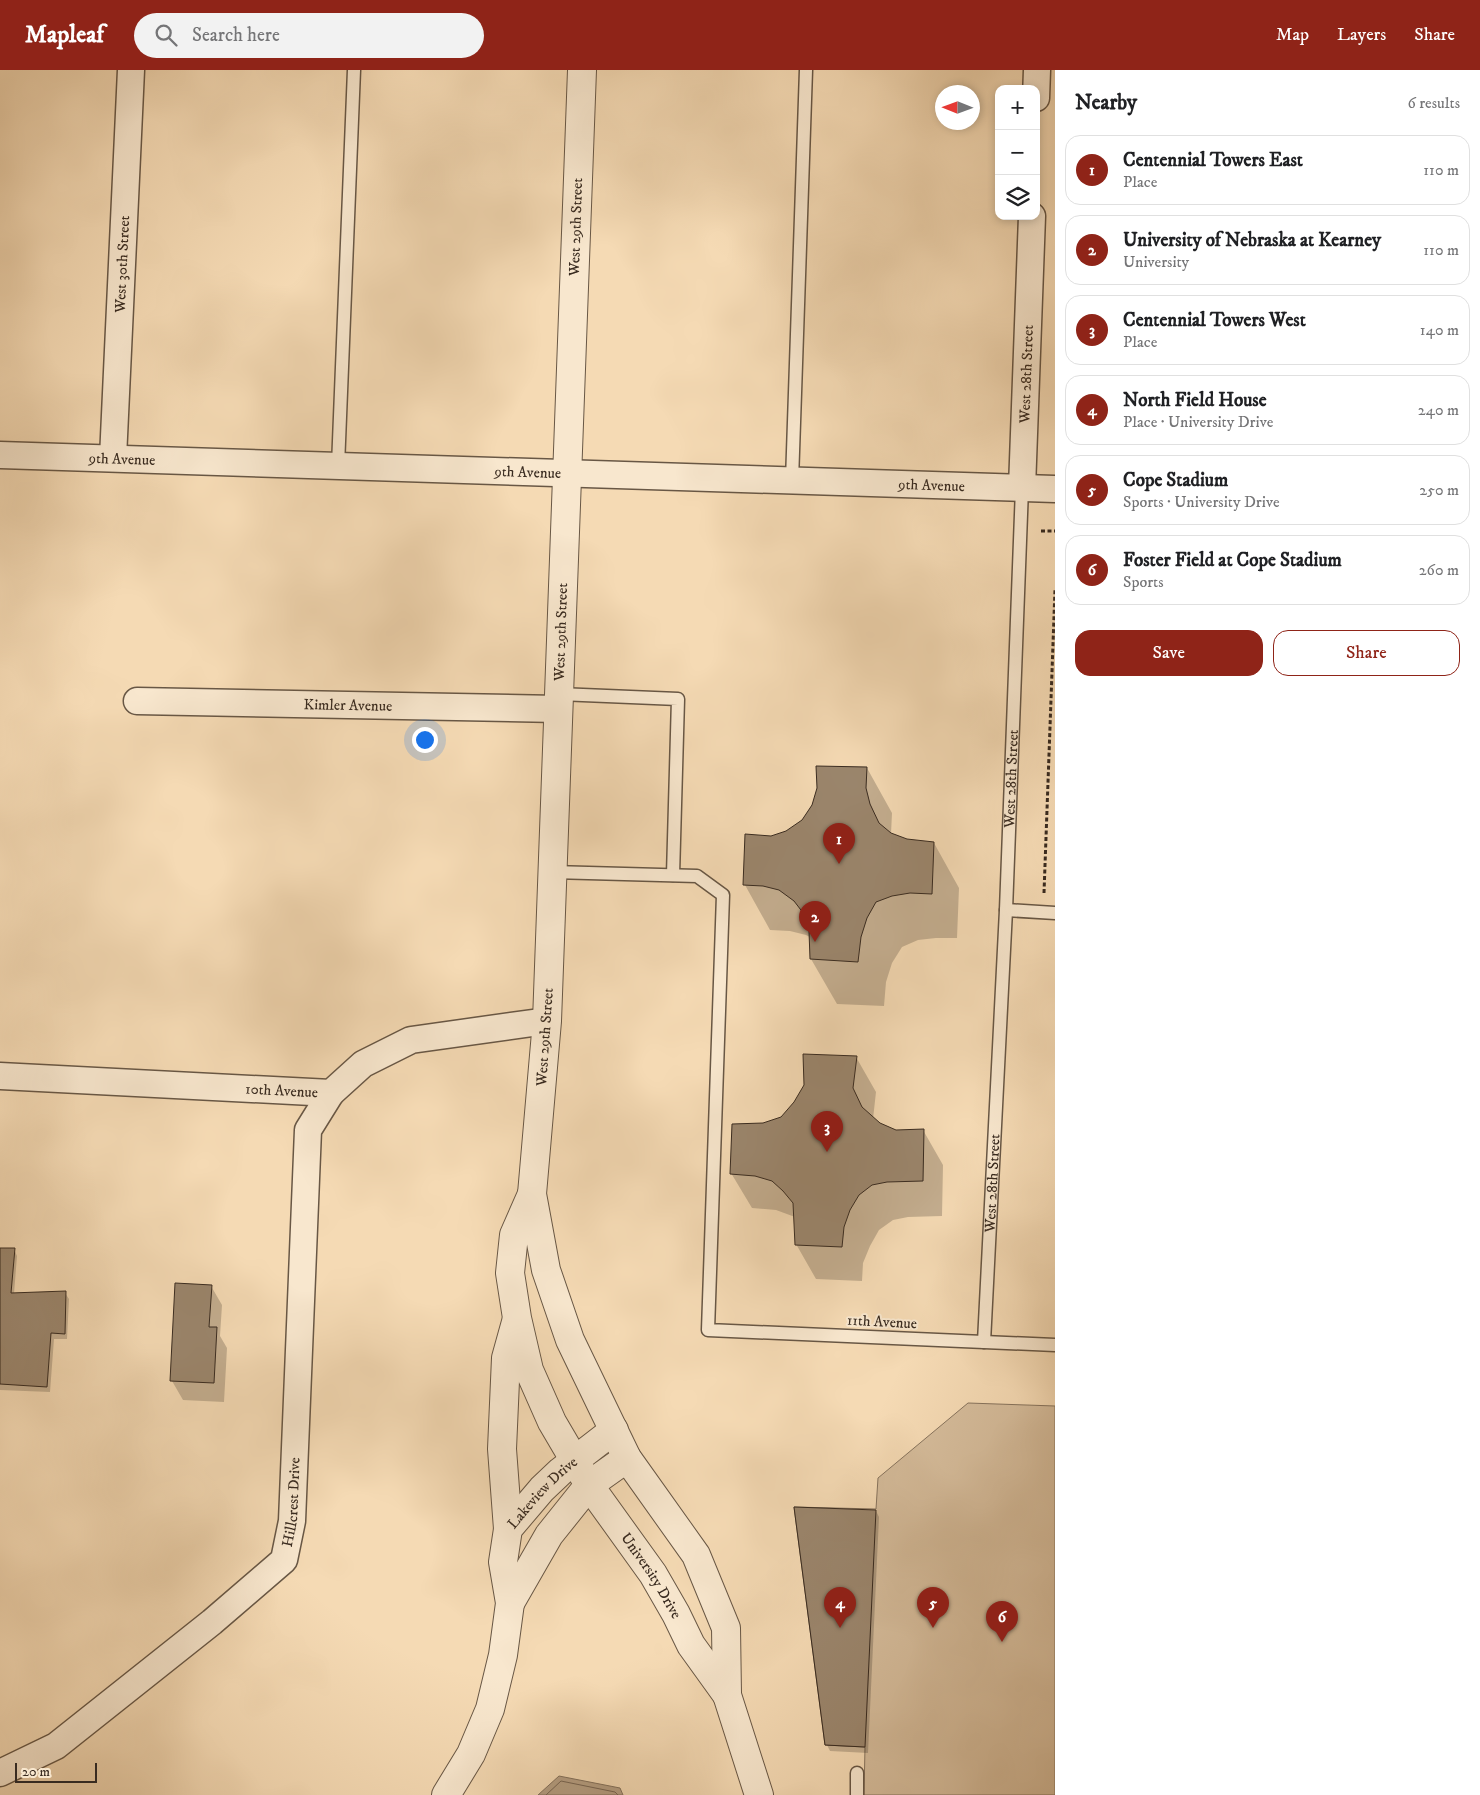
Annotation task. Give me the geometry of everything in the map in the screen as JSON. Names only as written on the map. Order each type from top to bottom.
[{"type":"street","name":"West 30th Street","points":[[113,458],[131,70]]},
{"type":"street","name":"West 29th Street","points":[[582,70],[547,1021],[532,1194],[546,1270],[570,1340],[628,1458]]},
{"type":"street","points":[[1036,85],[1037,70]]},
{"type":"street","name":"West 28th Street","points":[[1022,488],[1032,220]]},
{"type":"street","name":"9th Avenue","points":[[0,454],[1055,489]]},
{"type":"street","name":"Kimler Avenue","points":[[137,701],[559,702]]},
{"type":"street","name":"10th Avenue","points":[[0,1076],[331,1093],[363,1064],[411,1040],[547,1021]]},
{"type":"street","name":"Hillcrest Drive","points":[[0,1774],[56,1746],[212,1622],[284,1560],[292,1521],[308,1130],[331,1093]]},
{"type":"street","name":"West 29th Street","points":[[532,1194],[514,1235],[510,1273],[517,1318],[529,1370],[552,1422],[575,1460]]},
{"type":"street","points":[[508,1529],[502,1449],[506,1358],[517,1318]]},
{"type":"street","name":"Lakeview Drive","points":[[446,1795],[471,1754],[490,1709],[503,1655],[510,1603],[503,1562],[508,1529],[542,1489],[575,1460],[614,1430]]},
{"type":"street","name":"Lakeview Drive","points":[[510,1603],[549,1535],[589,1485],[628,1458]]},
{"type":"street","name":"University Drive","points":[[628,1458],[696,1555],[726,1628],[727,1695],[759,1795]]},
{"type":"street","name":"University Drive","points":[[575,1460],[589,1485],[653,1574],[691,1645],[727,1695]]},
{"type":"lane","points":[[338,466],[354,70]]},
{"type":"lane","points":[[792,481],[806,70]]},
{"type":"lane","name":"West 28th Street","points":[[984,1342],[1006,910],[1022,488]]},
{"type":"lane","points":[[552,872],[673,875],[678,699],[638,697],[559,702]]},
{"type":"lane","name":"11th Avenue","points":[[673,875],[697,876],[723,895],[708,1330],[1055,1345]]},
{"type":"lane","points":[[1006,910],[1055,913]]},
{"type":"lane","points":[[857,1772],[857,1795]]},
{"type":"path","points":[[1044,897],[1055,589]]},
{"type":"shaded area","points":[[968,1403],[1055,1406],[1055,1795],[864,1795],[865,1747],[825,1745],[794,1507],[876,1509],[878,1478]]},
{"type":"water","points":[[559,1776],[620,1788],[623,1795],[538,1795]]},
{"type":"building","points":[[816,766],[867,767],[866,788],[870,804],[879,823],[891,833],[907,839],[934,842],[932,894],[910,893],[892,896],[876,902],[867,918],[861,937],[858,962],[810,959],[809,931],[804,914],[794,901],[779,890],[763,886],[743,885],[745,834],[771,836],[786,831],[802,820],[812,805],[817,788]]},
{"type":"building","points":[[803,1054],[857,1056],[853,1088],[862,1107],[880,1123],[896,1130],[924,1129],[923,1181],[887,1182],[872,1185],[859,1195],[850,1210],[844,1227],[842,1247],[795,1245],[793,1203],[783,1191],[772,1181],[755,1176],[730,1174],[732,1124],[763,1123],[781,1117],[794,1102],[804,1085]]},
{"type":"building","points":[[0,1248],[15,1248],[11,1293],[66,1291],[65,1334],[51,1333],[47,1387],[0,1384]]},
{"type":"building","points":[[175,1283],[212,1285],[209,1327],[217,1327],[214,1383],[170,1381]]},
{"type":"building","points":[[794,1507],[876,1510],[865,1747],[825,1745]]},
{"type":"place","name":"Centennial Towers East","points":[[839,864]]},
{"type":"place","name":"University of Nebraska at Kearney","points":[[815,942]]},
{"type":"place","name":"Centennial Towers West","points":[[827,1152]]},
{"type":"place","name":"North Field House","points":[[840,1628]]},
{"type":"place","name":"Cope Stadium","points":[[933,1628]]},
{"type":"place","name":"Foster Field at Cope Stadium","points":[[1002,1642]]}]
